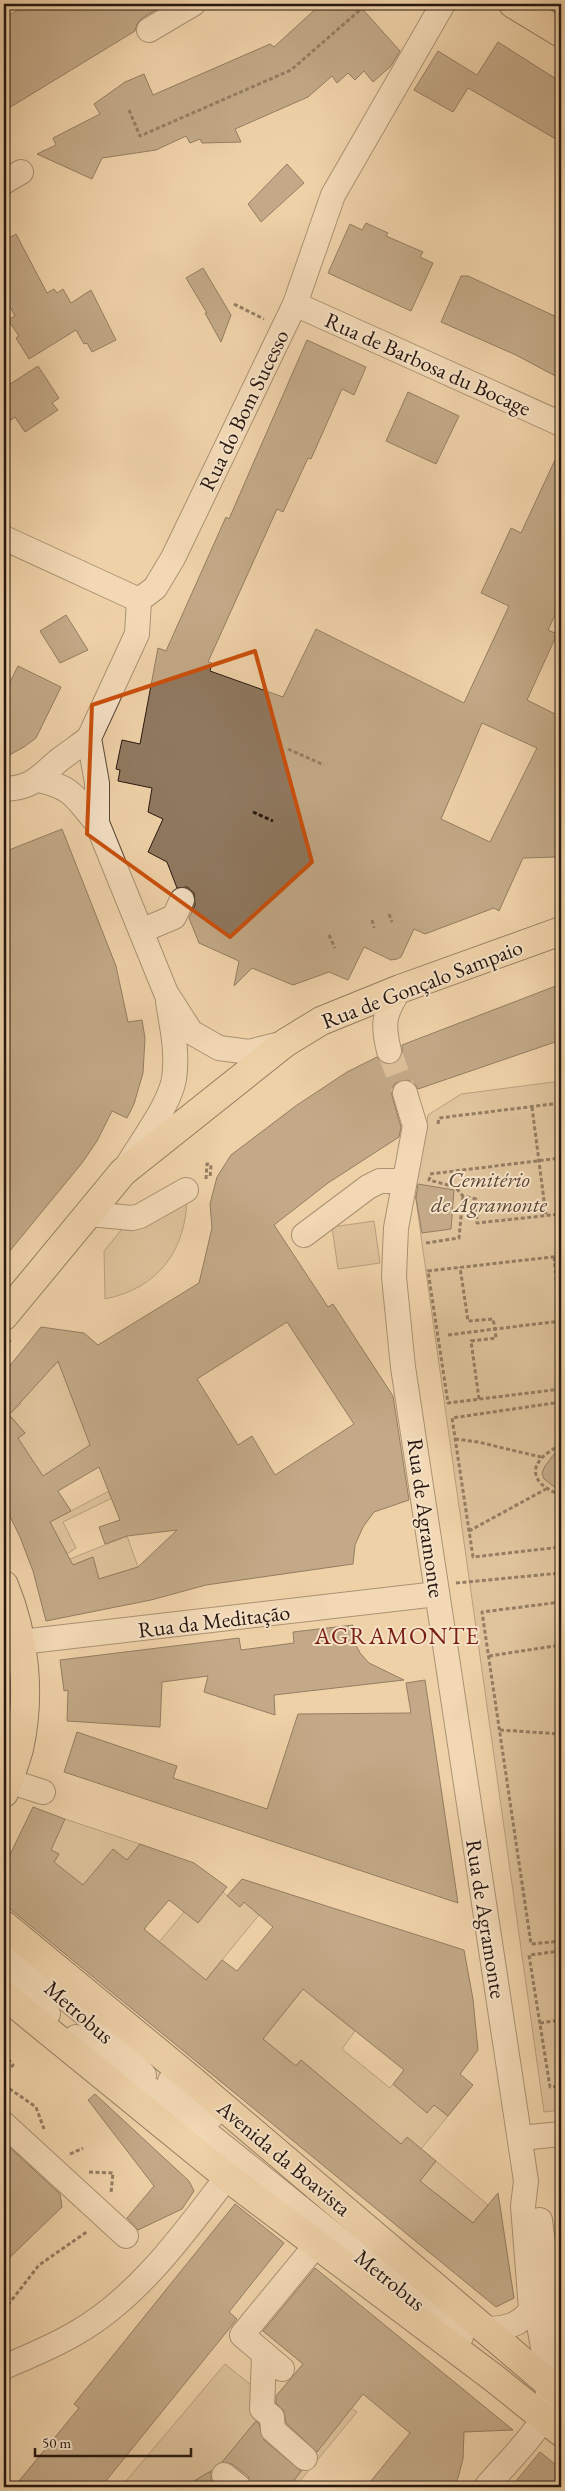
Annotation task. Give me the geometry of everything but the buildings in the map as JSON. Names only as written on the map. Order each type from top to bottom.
[{"type":"main road","points":[[514,4],[561,33]]},
{"type":"main road","name":"Rua de Gonçalo Sampaio","points":[[10,1325],[89,1214],[123,1172],[285,1043],[321,1021],[400,989],[561,931]]},
{"type":"main road","points":[[4,1586],[21,1642],[26,1695],[19,1749],[23,1790]]},
{"type":"main road","name":"Avenida da Boavista","points":[[4,1925],[193,2081],[432,2283],[482,2328],[555,2405]]},
{"type":"main road","name":"Avenida da Boavista","points":[[4,1995],[227,2177],[316,2245],[555,2405]]},
{"type":"street","points":[[149,30],[193,4]]},
{"type":"street","name":"Rua do Bom Sucesso","points":[[139,600],[155,588],[173,558],[295,304],[333,195],[443,4]]},
{"type":"street","name":"Rua de Barbosa du Bocage","points":[[295,304],[561,424]]},
{"type":"street","points":[[4,538],[139,600],[137,634],[89,738],[57,761],[39,780],[15,789],[4,789]]},
{"type":"street","points":[[89,738],[97,783],[97,823]]},
{"type":"street","points":[[39,780],[60,785],[77,796],[84,808],[97,823],[166,993],[191,1032],[219,1048],[249,1052],[285,1043]]},
{"type":"street","points":[[141,931],[174,917],[182,900]]},
{"type":"street","points":[[389,1051],[384,1022],[389,1007],[400,989]]},
{"type":"street","points":[[123,1172],[166,1100],[174,1080],[175,1052],[166,993]]},
{"type":"street","name":"Rua de Agramonte","points":[[405,1093],[415,1126],[396,1228],[394,1277],[403,1367],[526,2181],[523,2206],[532,2294],[555,2405]]},
{"type":"street","points":[[304,1235],[368,1187],[380,1181],[404,1181]]},
{"type":"street","points":[[89,1214],[132,1218],[140,1216],[200,1182]]},
{"type":"street","name":"Rua da Meditação","points":[[21,1642],[436,1589]]},
{"type":"street","name":"Metrobus","points":[[4,1946],[104,2029],[170,2093],[555,2405]]},
{"type":"street","name":"Metrobus","points":[[4,1976],[88,2048],[170,2093]]},
{"type":"street","points":[[170,2093],[230,2131],[432,2283]]},
{"type":"street","points":[[4,2124],[126,2236]]},
{"type":"street","points":[[520,2138],[561,2134]]},
{"type":"street","points":[[4,2367],[77,2333],[102,2314],[144,2278],[227,2177]]},
{"type":"street","name":"Rua de Agramonte","points":[[526,2181],[538,2205],[555,2405]]},
{"type":"street","points":[[305,2458],[273,2430],[272,2418],[262,2409],[273,2362],[242,2335],[316,2245]]},
{"type":"street","name":"Rua de Agramonte","points":[[482,2328],[500,2329],[517,2324],[526,2317],[531,2309],[532,2294]]},
{"type":"street","points":[[486,2487],[555,2405]]},
{"type":"path","points":[[129,110],[140,136],[291,70],[367,4]]},
{"type":"path","points":[[234,304],[283,328]]},
{"type":"path","points":[[288,749],[324,766]]},
{"type":"path","points":[[253,812],[272,821]]},
{"type":"path","points":[[389,914],[392,922]]},
{"type":"path","points":[[372,920],[374,928]]},
{"type":"path","points":[[330,935],[335,948]]},
{"type":"path","points":[[438,1127],[439,1118],[561,1103]]},
{"type":"path","points":[[532,1107],[546,1216]]},
{"type":"path","points":[[430,1174],[561,1158]]},
{"type":"path","points":[[432,1164],[429,1180],[455,1187],[463,1196],[476,1199],[477,1223],[561,1214]]},
{"type":"path","points":[[426,1243],[459,1238],[463,1196]]},
{"type":"path","points":[[554,1256],[561,1328]]},
{"type":"path","points":[[561,1256],[428,1271],[448,1403],[561,1389]]},
{"type":"path","points":[[460,1267],[468,1322],[493,1320],[495,1330],[496,1338],[471,1341],[478,1399]]},
{"type":"path","points":[[448,1335],[561,1322]]},
{"type":"path","points":[[4,1348],[10,1325]]},
{"type":"path","points":[[561,1402],[452,1418],[473,1557],[561,1547]]},
{"type":"path","points":[[455,1439],[478,1442],[541,1458]]},
{"type":"path","points":[[561,1445],[541,1458],[536,1466],[535,1475],[539,1483],[546,1489],[561,1495]]},
{"type":"path","points":[[469,1530],[546,1489]]},
{"type":"path","points":[[436,1589],[470,1583],[561,1573]]},
{"type":"path","points":[[561,1602],[482,1612],[531,1944],[561,1941]]},
{"type":"path","points":[[489,1656],[561,1645]]},
{"type":"path","points":[[500,1730],[561,1734]]},
{"type":"path","points":[[561,1951],[529,1955],[550,2088],[561,2086]]},
{"type":"path","points":[[540,2023],[561,2020]]},
{"type":"path","points":[[4,2054],[13,2065],[4,2077]]},
{"type":"path","points":[[4,2085],[36,2107],[45,2133]]},
{"type":"path","points":[[80,2171],[113,2173],[110,2200]]},
{"type":"path","points":[[4,2310],[39,2265],[92,2228]]},
{"type":"highlighted area","points":[[255,651],[312,862],[230,937],[87,834],[92,705]]},
{"type":"green space","name":"Cemitério de Agramonte","points":[[561,1081],[561,2110],[544,2112],[415,1193],[428,1115],[461,1094]]},
{"type":"green space","points":[[187,1197],[181,1234],[175,1250],[166,1264],[140,1286],[124,1294],[105,1299],[104,1251],[122,1229],[132,1229]]},
{"type":"green space","points":[[374,1221],[380,1263],[338,1269],[332,1227]]},
{"type":"green space","points":[[58,1361],[91,1445],[43,1476],[10,1445],[25,1433],[9,1414],[21,1404],[10,1394],[20,1383],[5,1371],[11,1364],[36,1385]]},
{"type":"green space","points":[[109,1491],[112,1498],[63,1522],[76,1548],[67,1554],[50,1522]]},
{"type":"green space","points":[[127,1536],[138,1567],[99,1579],[93,1557],[67,1567],[65,1561]]},
{"type":"green space","points":[[65,1819],[140,1844],[127,1860],[142,1921],[147,1926],[136,1939],[95,1895],[50,1869],[59,1854],[39,1844]]},
{"type":"green space","points":[[223,1892],[240,1907],[244,1902],[259,1915],[204,1982],[159,1942],[184,1912]]},
{"type":"green space","points":[[336,1948],[354,1954],[316,2000],[355,2031],[342,2049],[390,2088],[393,2084],[427,2112],[434,2105],[448,2116],[421,2149],[401,2144],[301,2060],[293,2069],[289,2060],[263,2039]]},
{"type":"green space","points":[[436,2161],[488,2205],[473,2223],[437,2194],[415,2187]]},
{"type":"green space","points":[[225,2364],[256,2389],[261,2415],[219,2466],[184,2487],[121,2487]]},
{"type":"green space","points":[[351,2408],[357,2412],[295,2487],[289,2487]]},
{"type":"tunnel","points":[[389,1051],[405,1093]]},
{"type":"district","name":"AGRAMONTE","points":[[397,1635]]}]
